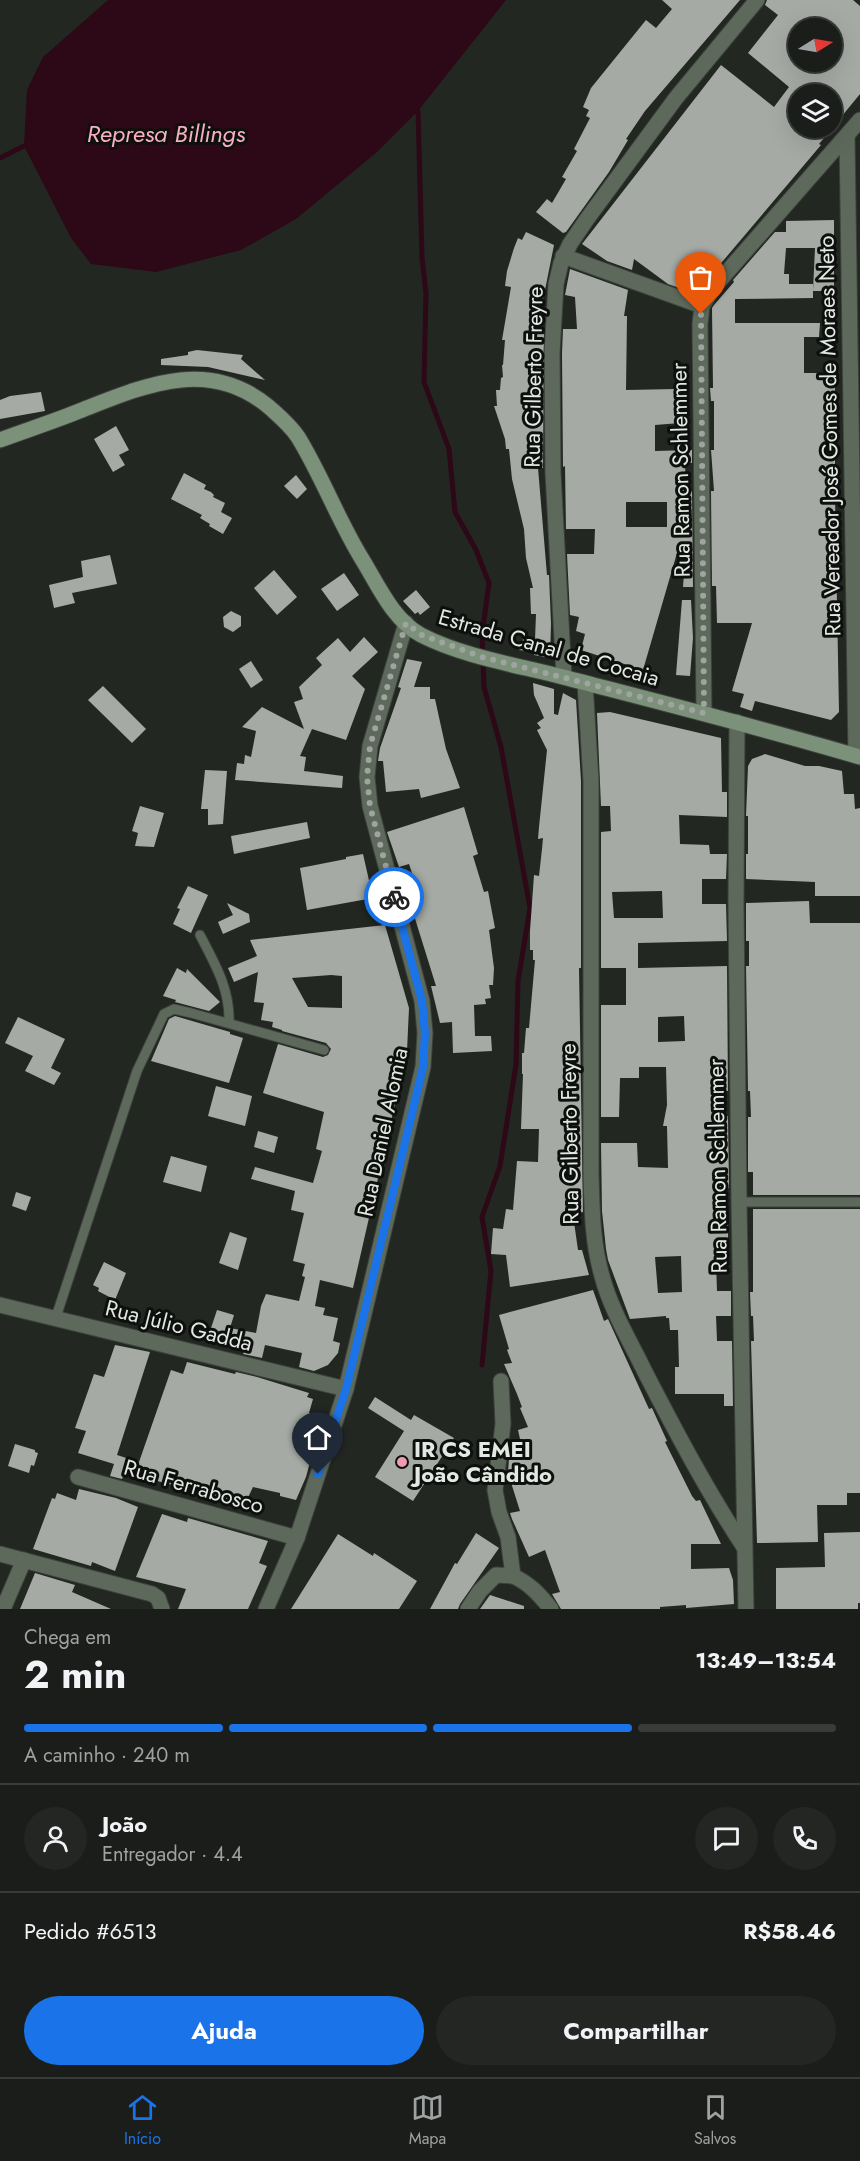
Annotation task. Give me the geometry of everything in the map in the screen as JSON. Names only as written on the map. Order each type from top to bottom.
[{"type":"main road","name":"Estrada Canal de Cocaia","points":[[0,440],[161,382],[203,378],[236,386],[259,399],[281,417],[297,435],[355,548],[398,615],[422,635],[521,667],[704,713],[858,756]]},
{"type":"street","name":"Rua Gilberto Freyre","points":[[564,677],[553,473],[552,364],[556,284],[563,256],[586,219],[676,98],[757,0]]},
{"type":"street","points":[[563,256],[702,306],[710,292],[740,256],[860,120]]},
{"type":"street","name":"Rua Vereador José Gomes de Moraes Neto","points":[[847,136],[856,399],[858,756]]},
{"type":"street","name":"Rua Ramon Schlemmer","points":[[702,306],[700,324],[704,713]]},
{"type":"street","name":"Rua Daniel Alomia","points":[[266,1609],[297,1538],[346,1389],[423,1067],[425,1033],[422,1001],[370,806],[367,777],[370,746],[406,623]]},
{"type":"street","name":"Rua Gilberto Freyre","points":[[585,683],[591,781],[591,1172],[592,1228],[595,1250],[617,1316],[710,1494],[744,1547]]},
{"type":"street","name":"Rua Ramon Schlemmer","points":[[737,722],[739,1202],[746,1609]]},
{"type":"street","name":"Rua Júlio Gadda","points":[[0,1305],[346,1389]]},
{"type":"street","points":[[501,1381],[503,1424],[495,1496],[508,1537],[513,1576]]},
{"type":"street","name":"Rua Ferrabosco","points":[[78,1477],[297,1538]]},
{"type":"street","points":[[0,1554],[152,1594],[158,1598],[162,1609]]},
{"type":"street","points":[[3,1609],[24,1560]]},
{"type":"street","points":[[468,1609],[480,1591],[496,1575],[513,1576],[523,1581],[535,1590],[551,1609]]},
{"type":"lane","points":[[200,934],[222,977],[228,996],[229,1023]]},
{"type":"lane","points":[[56,1317],[137,1071],[164,1014],[174,1009],[324,1050]]},
{"type":"lane","points":[[739,1202],[860,1202]]},
{"type":"water","name":"Represa Billings","points":[[108,0],[506,0],[418,111],[377,152],[296,219],[241,250],[156,272],[91,264],[71,238],[24,146],[27,90],[43,57]]},
{"type":"building","points":[[662,0],[740,0],[645,111],[626,139],[628,140],[609,172],[563,233],[536,212],[547,199],[552,203],[566,179],[562,177],[577,151],[574,149],[590,118],[586,116],[589,110],[583,107],[591,88],[646,20],[656,28],[672,9]]},
{"type":"building","points":[[767,0],[853,0],[860,6],[860,94],[842,116],[842,84],[788,84],[788,86],[748,53],[778,15],[765,5]]},
{"type":"building","points":[[721,65],[774,107],[788,88],[788,138],[824,138],[819,144],[821,145],[717,268],[713,265],[703,277],[697,272],[685,290],[668,284],[634,259],[632,270],[607,261],[582,244]]},
{"type":"building","points":[[834,220],[834,291],[813,291],[813,298],[735,299],[735,323],[820,323],[819,337],[804,337],[804,373],[835,373],[839,712],[831,720],[755,701],[752,711],[740,707],[744,694],[732,691],[752,623],[717,623],[716,586],[712,586],[711,491],[714,491],[711,450],[714,450],[714,401],[711,401],[710,388],[713,388],[712,308],[775,232],[786,232],[786,221]],"holes":[[[786,248],[815,248],[813,291],[813,284],[789,284],[789,274],[784,274]]]},
{"type":"building","points":[[526,232],[554,245],[542,305],[540,329],[544,329],[543,468],[538,468],[547,575],[549,575],[550,658],[534,655],[534,652],[519,650],[523,639],[535,640],[536,614],[531,614],[530,588],[533,588],[526,558],[524,529],[512,479],[509,449],[506,449],[494,406],[497,406],[496,390],[500,390],[503,377],[505,340],[502,340],[511,287],[505,286],[507,271],[518,238],[522,240]]},
{"type":"building","points":[[570,269],[628,290],[624,316],[627,316],[626,390],[676,389],[680,423],[655,425],[655,451],[692,450],[692,463],[685,463],[686,491],[692,491],[693,587],[683,587],[686,547],[679,546],[643,670],[581,650],[585,634],[576,631],[579,617],[570,615],[567,554],[594,554],[595,529],[566,529],[565,466],[563,467],[563,329],[577,329],[575,297],[565,295]],"holes":[[[626,502],[667,502],[667,527],[626,527]]]},
{"type":"building","points":[[197,350],[243,355],[241,359],[265,380],[208,367],[161,365],[161,359],[188,355],[188,352]]},
{"type":"building","points":[[41,392],[45,411],[0,419],[0,400],[10,396]]},
{"type":"building","points":[[116,426],[129,450],[119,455],[125,465],[113,472],[94,439]]},
{"type":"building","points":[[184,473],[206,485],[204,489],[225,503],[221,512],[232,518],[223,534],[200,518],[202,515],[171,499]]},
{"type":"building","points":[[296,475],[307,489],[297,499],[284,486]]},
{"type":"building","points":[[110,555],[117,584],[72,593],[75,603],[54,608],[49,585],[83,577],[81,561]]},
{"type":"building","points":[[274,570],[297,597],[277,615],[254,588]]},
{"type":"building","points":[[344,573],[359,595],[337,611],[321,589]]},
{"type":"building","points":[[416,590],[430,607],[420,615],[418,612],[415,614],[403,601]]},
{"type":"building","points":[[682,600],[691,600],[693,638],[690,676],[676,675]]},
{"type":"building","points":[[231,611],[241,616],[241,626],[233,632],[224,627],[223,617]]},
{"type":"building","points":[[364,637],[378,652],[352,676],[365,689],[346,740],[312,729],[300,756],[306,757],[304,771],[343,776],[342,788],[235,780],[237,763],[244,764],[245,755],[251,757],[256,731],[242,727],[262,707],[304,729],[294,702],[303,699],[299,687],[322,665],[316,658],[338,638],[350,652]]},
{"type":"building","points":[[407,659],[422,662],[414,687],[430,687],[430,699],[435,699],[446,749],[460,788],[421,798],[419,789],[386,792],[383,761],[378,761],[380,748],[401,688],[398,687]]},
{"type":"building","points":[[251,661],[263,680],[251,688],[239,669]]},
{"type":"building","points":[[533,683],[554,689],[554,714],[558,715],[563,693],[576,700],[581,781],[581,968],[579,968],[583,1212],[573,1215],[578,1250],[582,1250],[589,1275],[510,1287],[506,1255],[491,1254],[493,1228],[503,1229],[506,1209],[513,1210],[517,1161],[538,1162],[539,1129],[521,1129],[522,1053],[524,1053],[526,1028],[529,1028],[535,960],[533,960],[533,950],[530,950],[530,931],[534,875],[539,876],[542,849],[543,838],[538,839],[547,750],[537,730],[541,728],[537,723],[544,718],[534,695]]},
{"type":"building","points":[[103,686],[146,729],[132,743],[88,700]]},
{"type":"building","points":[[610,712],[721,738],[722,792],[727,792],[727,817],[679,815],[680,844],[709,845],[710,854],[727,854],[726,879],[702,879],[702,904],[726,904],[727,941],[638,943],[638,968],[727,966],[728,1091],[724,1091],[724,1116],[728,1116],[729,1188],[719,1189],[720,1216],[728,1216],[728,1254],[719,1254],[719,1263],[716,1263],[717,1291],[731,1291],[731,1316],[716,1316],[717,1341],[732,1341],[733,1406],[724,1406],[724,1394],[675,1394],[675,1367],[679,1367],[678,1330],[670,1330],[669,1318],[666,1316],[630,1319],[608,1260],[602,1211],[601,1143],[637,1143],[638,1167],[668,1168],[667,1126],[663,1126],[667,1105],[666,1067],[639,1067],[639,1078],[620,1078],[619,1117],[601,1117],[601,1005],[626,1005],[626,968],[601,968],[601,832],[611,831],[610,806],[601,806],[597,713]],"holes":[[[662,891],[663,918],[614,918],[612,892]],[[684,1016],[685,1041],[658,1042],[658,1017]],[[681,1256],[682,1292],[658,1293],[655,1257]]]},
{"type":"building","points":[[765,754],[805,766],[819,766],[842,771],[844,794],[854,794],[855,809],[860,808],[860,896],[815,896],[815,882],[746,879],[748,766],[752,759]]},
{"type":"building","points":[[205,770],[227,771],[223,824],[208,825],[208,809],[201,809]]},
{"type":"building","points":[[140,806],[164,813],[154,847],[135,846],[138,833],[132,831]]},
{"type":"building","points":[[464,807],[478,854],[473,856],[484,892],[488,891],[495,928],[489,930],[494,968],[493,985],[489,985],[491,998],[485,999],[486,1004],[474,1005],[475,1036],[491,1036],[492,1051],[453,1053],[452,1022],[440,1023],[431,986],[436,986],[408,896],[408,891],[417,888],[409,864],[399,867],[387,832]]},
{"type":"building","points":[[307,822],[310,838],[234,854],[231,836]]},
{"type":"building","points":[[363,854],[373,898],[307,910],[300,868]]},
{"type":"building","points":[[188,886],[208,895],[191,933],[173,924],[180,909],[177,908]]},
{"type":"building","points":[[809,901],[810,923],[860,923],[860,1195],[753,1195],[753,1172],[748,1172],[748,1117],[751,1117],[750,1091],[748,1091],[746,966],[749,966],[749,941],[746,941],[746,903]]},
{"type":"building","points":[[227,903],[249,914],[250,922],[223,934],[218,922],[233,915]]},
{"type":"building","points":[[385,925],[409,1008],[407,1051],[353,1288],[320,1280],[315,1306],[325,1308],[323,1315],[338,1318],[333,1341],[340,1343],[338,1353],[328,1365],[314,1371],[299,1367],[302,1353],[265,1345],[262,1358],[243,1354],[246,1344],[209,1334],[217,1310],[234,1315],[230,1328],[256,1333],[261,1306],[266,1294],[299,1301],[305,1277],[302,1276],[305,1264],[293,1261],[304,1213],[291,1210],[295,1191],[251,1179],[255,1167],[313,1183],[322,1151],[316,1149],[324,1112],[263,1093],[278,1044],[323,1057],[328,1055],[331,1049],[326,1043],[282,1031],[272,1027],[273,1022],[261,1020],[264,1003],[254,1002],[258,972],[234,982],[228,968],[257,956],[250,940]],"holes":[[[342,976],[342,1008],[308,1007],[292,978]]]},
{"type":"building","points":[[177,968],[186,973],[187,969],[220,1002],[209,1011],[175,1002],[176,1000],[163,996]]},
{"type":"building","points":[[175,1016],[243,1038],[229,1083],[151,1061],[169,1019]]},
{"type":"building","points":[[18,1017],[65,1039],[51,1068],[61,1073],[54,1085],[25,1071],[33,1056],[5,1043]]},
{"type":"building","points":[[216,1086],[252,1096],[245,1126],[208,1116]]},
{"type":"building","points":[[258,1131],[278,1137],[274,1153],[254,1147]]},
{"type":"building","points":[[171,1156],[207,1166],[201,1192],[163,1182]]},
{"type":"building","points":[[16,1192],[31,1197],[26,1211],[12,1206]]},
{"type":"building","points":[[753,1209],[860,1209],[860,1493],[847,1493],[847,1505],[817,1505],[818,1542],[757,1543],[751,1341],[754,1341],[750,1292],[753,1292]]},
{"type":"building","points":[[230,1232],[247,1238],[238,1270],[219,1263]]},
{"type":"building","points":[[104,1262],[126,1273],[115,1300],[98,1291],[99,1288],[93,1285]]},
{"type":"building","points":[[593,1290],[604,1321],[608,1319],[692,1496],[696,1501],[700,1500],[721,1544],[691,1544],[691,1569],[729,1568],[733,1580],[734,1604],[686,1608],[686,1605],[660,1607],[660,1609],[561,1609],[552,1594],[560,1592],[545,1550],[529,1557],[510,1513],[520,1511],[508,1473],[512,1442],[520,1439],[518,1430],[528,1427],[504,1364],[512,1363],[499,1315]]},
{"type":"building","points":[[115,1345],[150,1352],[117,1455],[139,1462],[171,1370],[183,1374],[187,1362],[257,1377],[309,1393],[307,1397],[313,1399],[309,1413],[322,1417],[306,1477],[296,1500],[280,1496],[280,1493],[253,1487],[244,1506],[190,1493],[191,1490],[135,1475],[135,1477],[124,1474],[122,1479],[110,1476],[114,1464],[78,1453],[86,1431],[75,1428],[94,1374],[104,1377]]},
{"type":"building","points":[[375,1397],[411,1420],[414,1415],[454,1438],[413,1501],[375,1477],[404,1431],[368,1408]]},
{"type":"building","points":[[15,1444],[38,1453],[29,1473],[8,1466]]},
{"type":"building","points":[[79,1489],[116,1498],[138,1507],[115,1571],[92,1562],[91,1566],[33,1549],[52,1498],[55,1499],[57,1493],[76,1500]]},
{"type":"building","points":[[162,1514],[187,1522],[188,1518],[268,1541],[259,1563],[267,1566],[248,1609],[178,1609],[186,1589],[136,1577]]},
{"type":"building","points":[[860,1532],[860,1603],[858,1603],[858,1609],[776,1609],[776,1568],[825,1567],[824,1533]]},
{"type":"building","points":[[476,1533],[499,1548],[458,1609],[430,1609],[455,1563],[457,1564]]},
{"type":"building","points":[[338,1534],[373,1556],[374,1553],[417,1581],[399,1609],[291,1609]]},
{"type":"building","points":[[35,1573],[75,1585],[72,1592],[111,1609],[20,1609]]},
{"type":"building","points":[[490,1595],[524,1606],[524,1609],[480,1609]]},
{"type":"waterway","points":[[418,111],[422,258],[426,293],[424,382],[449,449],[455,512],[476,550],[489,583],[482,635],[484,687],[501,747],[530,908],[518,981],[516,1065],[500,1166],[482,1217],[491,1271],[482,1365]]},
{"type":"waterway","points":[[0,158],[24,146]]},
{"type":"way so far","points":[[394,897],[370,806],[367,777],[370,746],[406,623],[422,635],[482,657],[704,713],[701,314]]},
{"type":"place","name":"IR CS EMEI João Cândido","points":[[402,1462]]},
{"type":"route","points":[[318,1474],[346,1389],[423,1067],[425,1033],[422,1001],[394,897]]}]
